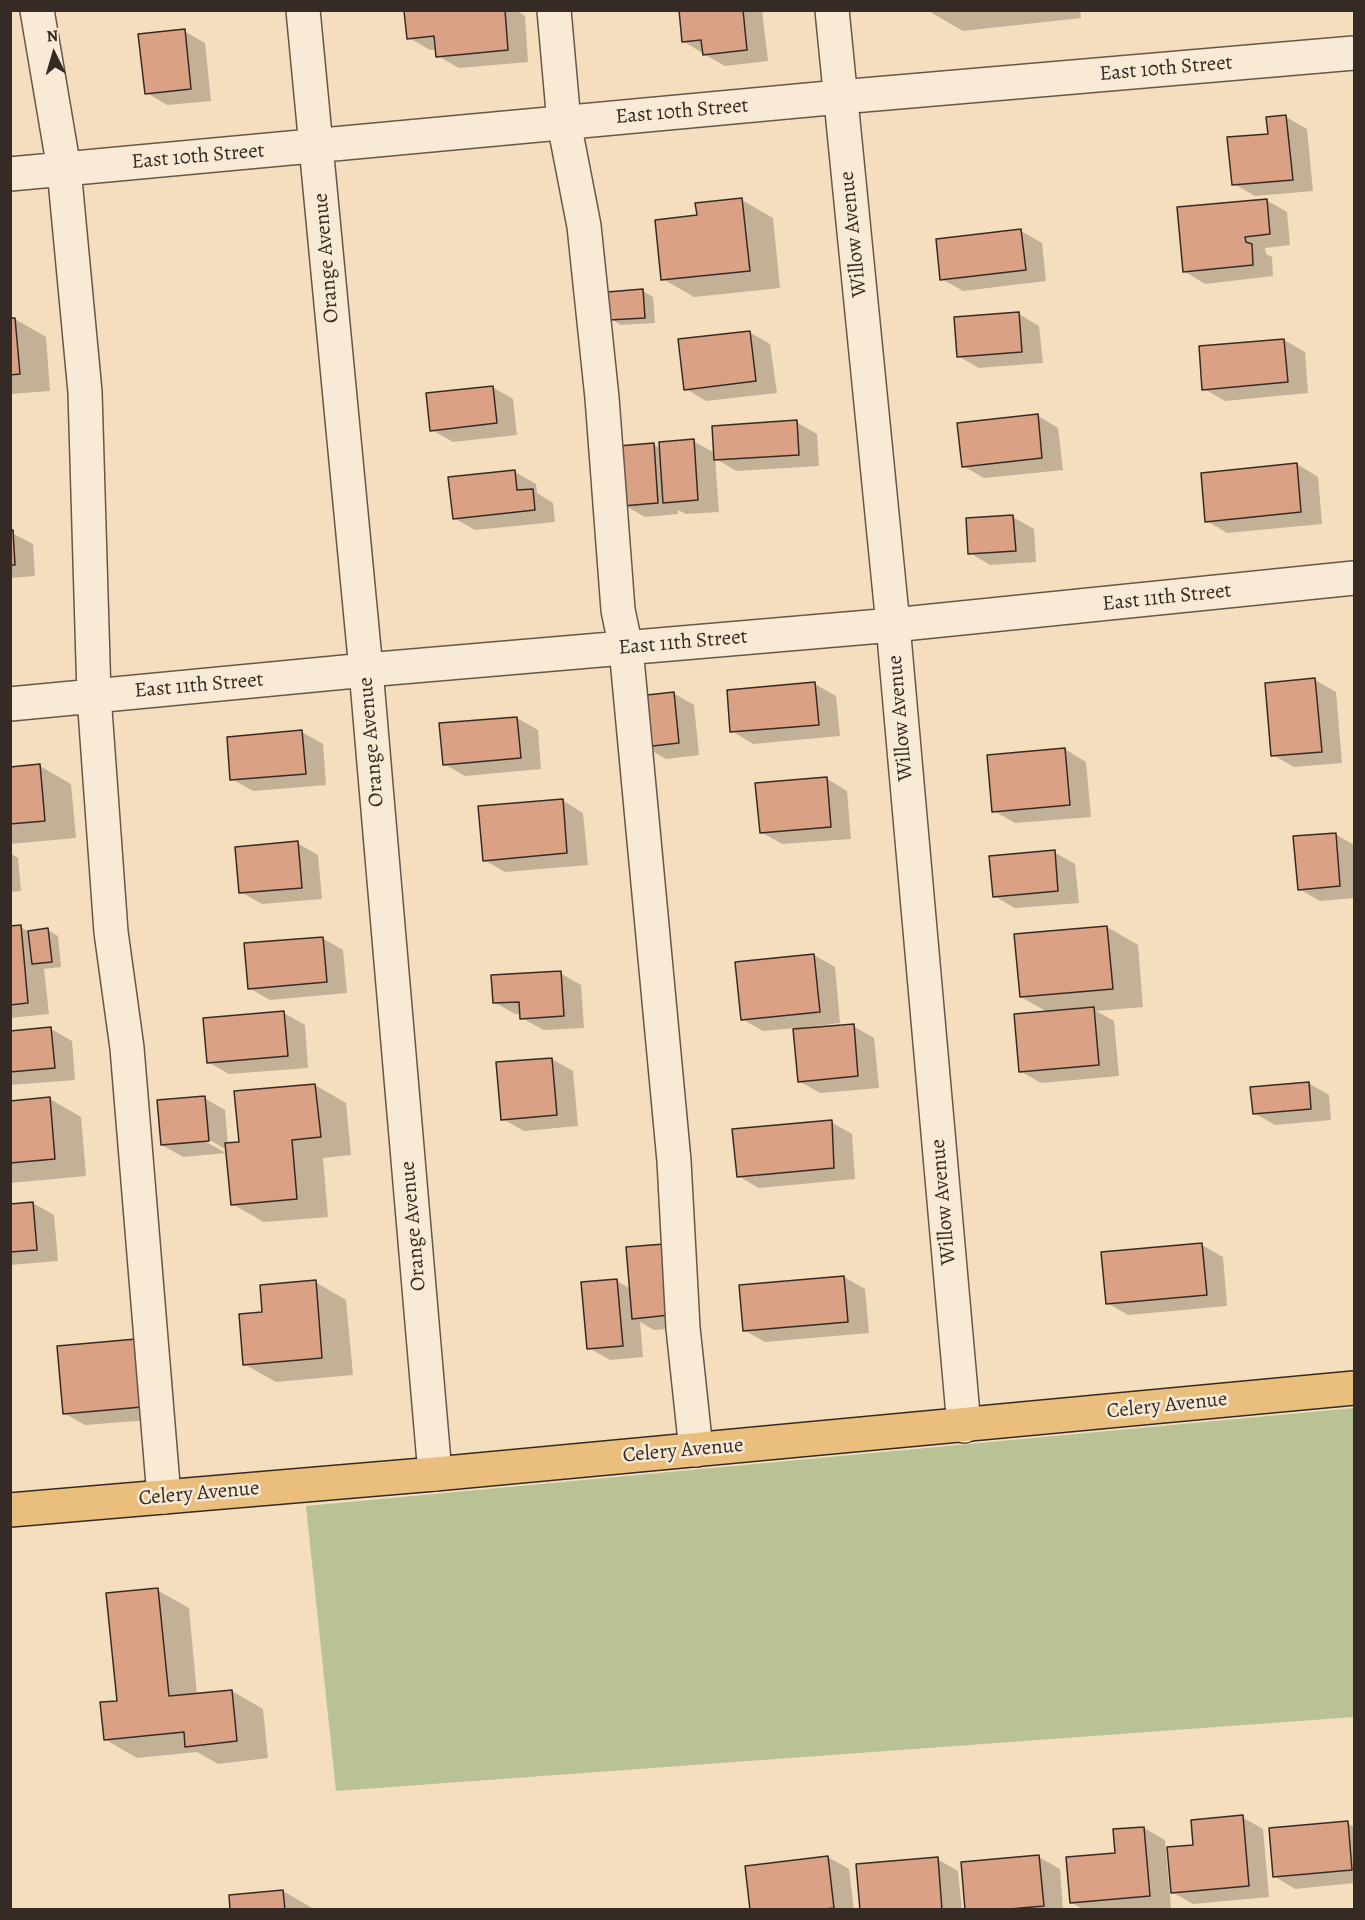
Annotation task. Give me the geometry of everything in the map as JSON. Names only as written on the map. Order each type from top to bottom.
[{"type":"main road","name":"Celery Avenue","points":[[10,1510],[964,1426],[1354,1388]]},
{"type":"street","points":[[38,10],[64,169],[85,392],[94,696],[111,932],[127,1048],[164,1497]]},
{"type":"street","name":"Orange Avenue","points":[[303,10],[366,670],[435,1474]]},
{"type":"street","points":[[554,10],[564,123],[584,226],[602,398],[618,610],[626,648],[674,1161],[683,1328],[696,1450]]},
{"type":"street","name":"Willow Avenue","points":[[832,10],[893,625],[964,1426]]},
{"type":"street","name":"East 10th Street","points":[[10,174],[840,97],[1354,53]]},
{"type":"street","name":"East 11th Street","points":[[10,704],[366,670],[893,625],[1354,578]]},
{"type":"green space","points":[[1354,1408],[1354,1717],[336,1791],[306,1506]]},
{"type":"building","points":[[505,10],[508,50],[436,57],[434,36],[407,39],[404,11]]},
{"type":"building","points":[[679,10],[743,10],[747,50],[703,55],[701,40],[682,42]]},
{"type":"building","points":[[185,29],[191,89],[145,94],[138,34]]},
{"type":"building","points":[[1286,115],[1293,180],[1232,185],[1227,137],[1268,134],[1266,117]]},
{"type":"building","points":[[742,198],[750,271],[661,280],[655,220],[697,215],[695,203]]},
{"type":"building","points":[[1267,199],[1270,234],[1245,237],[1246,242],[1252,244],[1253,265],[1183,272],[1177,207]]},
{"type":"building","points":[[1021,229],[1026,270],[940,280],[936,239]]},
{"type":"building","points":[[643,289],[645,318],[609,320],[607,292]]},
{"type":"building","points":[[1019,312],[1022,352],[957,357],[954,317]]},
{"type":"building","points":[[10,318],[15,318],[20,374],[10,375]]},
{"type":"building","points":[[750,331],[756,381],[684,390],[678,339]]},
{"type":"building","points":[[1284,339],[1288,382],[1202,390],[1199,346]]},
{"type":"building","points":[[493,386],[497,423],[430,431],[426,393]]},
{"type":"building","points":[[1038,414],[1042,458],[962,467],[957,423]]},
{"type":"building","points":[[797,420],[799,455],[714,460],[712,426]]},
{"type":"building","points":[[694,439],[698,500],[663,503],[659,442]]},
{"type":"building","points":[[654,443],[658,503],[622,506],[618,446]]},
{"type":"building","points":[[1297,463],[1301,512],[1205,522],[1201,473]]},
{"type":"building","points":[[515,470],[517,490],[533,489],[535,510],[453,519],[448,477]]},
{"type":"building","points":[[1013,515],[1016,551],[968,554],[966,518]]},
{"type":"building","points":[[13,530],[15,565],[10,565],[10,531]]},
{"type":"building","points":[[1315,678],[1322,752],[1271,756],[1265,683]]},
{"type":"building","points":[[815,682],[819,725],[730,732],[727,690]]},
{"type":"building","points":[[674,692],[679,743],[644,747],[638,696]]},
{"type":"building","points":[[517,717],[521,758],[443,765],[439,723]]},
{"type":"building","points":[[302,730],[306,774],[230,780],[227,737]]},
{"type":"building","points":[[1065,748],[1070,805],[992,812],[987,755]]},
{"type":"building","points":[[40,764],[45,821],[10,824],[10,767]]},
{"type":"building","points":[[827,777],[831,827],[760,833],[755,783]]},
{"type":"building","points":[[563,799],[567,853],[483,861],[478,806]]},
{"type":"building","points":[[1336,833],[1340,886],[1298,890],[1293,836]]},
{"type":"building","points":[[298,841],[302,888],[239,893],[235,847]]},
{"type":"building","points":[[1055,850],[1058,891],[993,897],[989,856]]},
{"type":"building","points":[[21,925],[28,1003],[10,1005],[10,926]]},
{"type":"building","points":[[1107,926],[1113,989],[1020,997],[1014,934]]},
{"type":"building","points":[[48,928],[52,962],[32,964],[28,931]]},
{"type":"building","points":[[323,937],[327,982],[248,989],[244,943]]},
{"type":"building","points":[[814,954],[820,1012],[741,1020],[735,962]]},
{"type":"building","points":[[561,971],[564,1016],[520,1019],[519,1002],[493,1003],[491,975]]},
{"type":"building","points":[[1094,1007],[1099,1065],[1019,1072],[1014,1014]]},
{"type":"building","points":[[284,1011],[288,1056],[207,1063],[203,1018]]},
{"type":"building","points":[[854,1024],[858,1076],[798,1082],[793,1029]]},
{"type":"building","points":[[51,1027],[55,1068],[10,1072],[10,1031]]},
{"type":"building","points":[[552,1058],[557,1115],[501,1120],[496,1062]]},
{"type":"building","points":[[1309,1082],[1311,1109],[1253,1114],[1250,1087]]},
{"type":"building","points":[[315,1084],[321,1137],[292,1140],[297,1199],[231,1205],[225,1143],[239,1142],[234,1091]]},
{"type":"building","points":[[205,1096],[209,1141],[161,1145],[157,1100]]},
{"type":"building","points":[[50,1097],[55,1159],[10,1163],[10,1101]]},
{"type":"building","points":[[832,1120],[834,1168],[737,1177],[732,1129]]},
{"type":"building","points":[[33,1202],[37,1250],[10,1252],[10,1204]]},
{"type":"building","points":[[1202,1243],[1207,1295],[1106,1304],[1101,1252]]},
{"type":"building","points":[[664,1244],[670,1315],[632,1319],[626,1247]]},
{"type":"building","points":[[844,1276],[848,1322],[743,1331],[739,1285]]},
{"type":"building","points":[[617,1279],[623,1346],[587,1349],[581,1282]]},
{"type":"building","points":[[316,1280],[322,1358],[243,1365],[239,1314],[262,1312],[260,1285]]},
{"type":"building","points":[[136,1339],[142,1407],[63,1414],[57,1346]]},
{"type":"building","points":[[158,1588],[169,1696],[232,1690],[237,1741],[185,1747],[184,1732],[104,1740],[100,1702],[117,1701],[106,1593]]},
{"type":"building","points":[[1243,1815],[1249,1886],[1171,1893],[1167,1847],[1193,1845],[1191,1820]]},
{"type":"building","points":[[1348,1821],[1352,1870],[1273,1877],[1269,1828]]},
{"type":"building","points":[[1144,1827],[1150,1896],[1070,1903],[1066,1857],[1115,1853],[1113,1829]]},
{"type":"building","points":[[1039,1855],[1044,1906],[965,1910],[961,1862]]},
{"type":"building","points":[[828,1856],[834,1908],[750,1910],[745,1866]]},
{"type":"building","points":[[938,1857],[942,1910],[860,1910],[856,1864]]},
{"type":"building","points":[[283,1890],[285,1910],[230,1910],[229,1895]]}]
